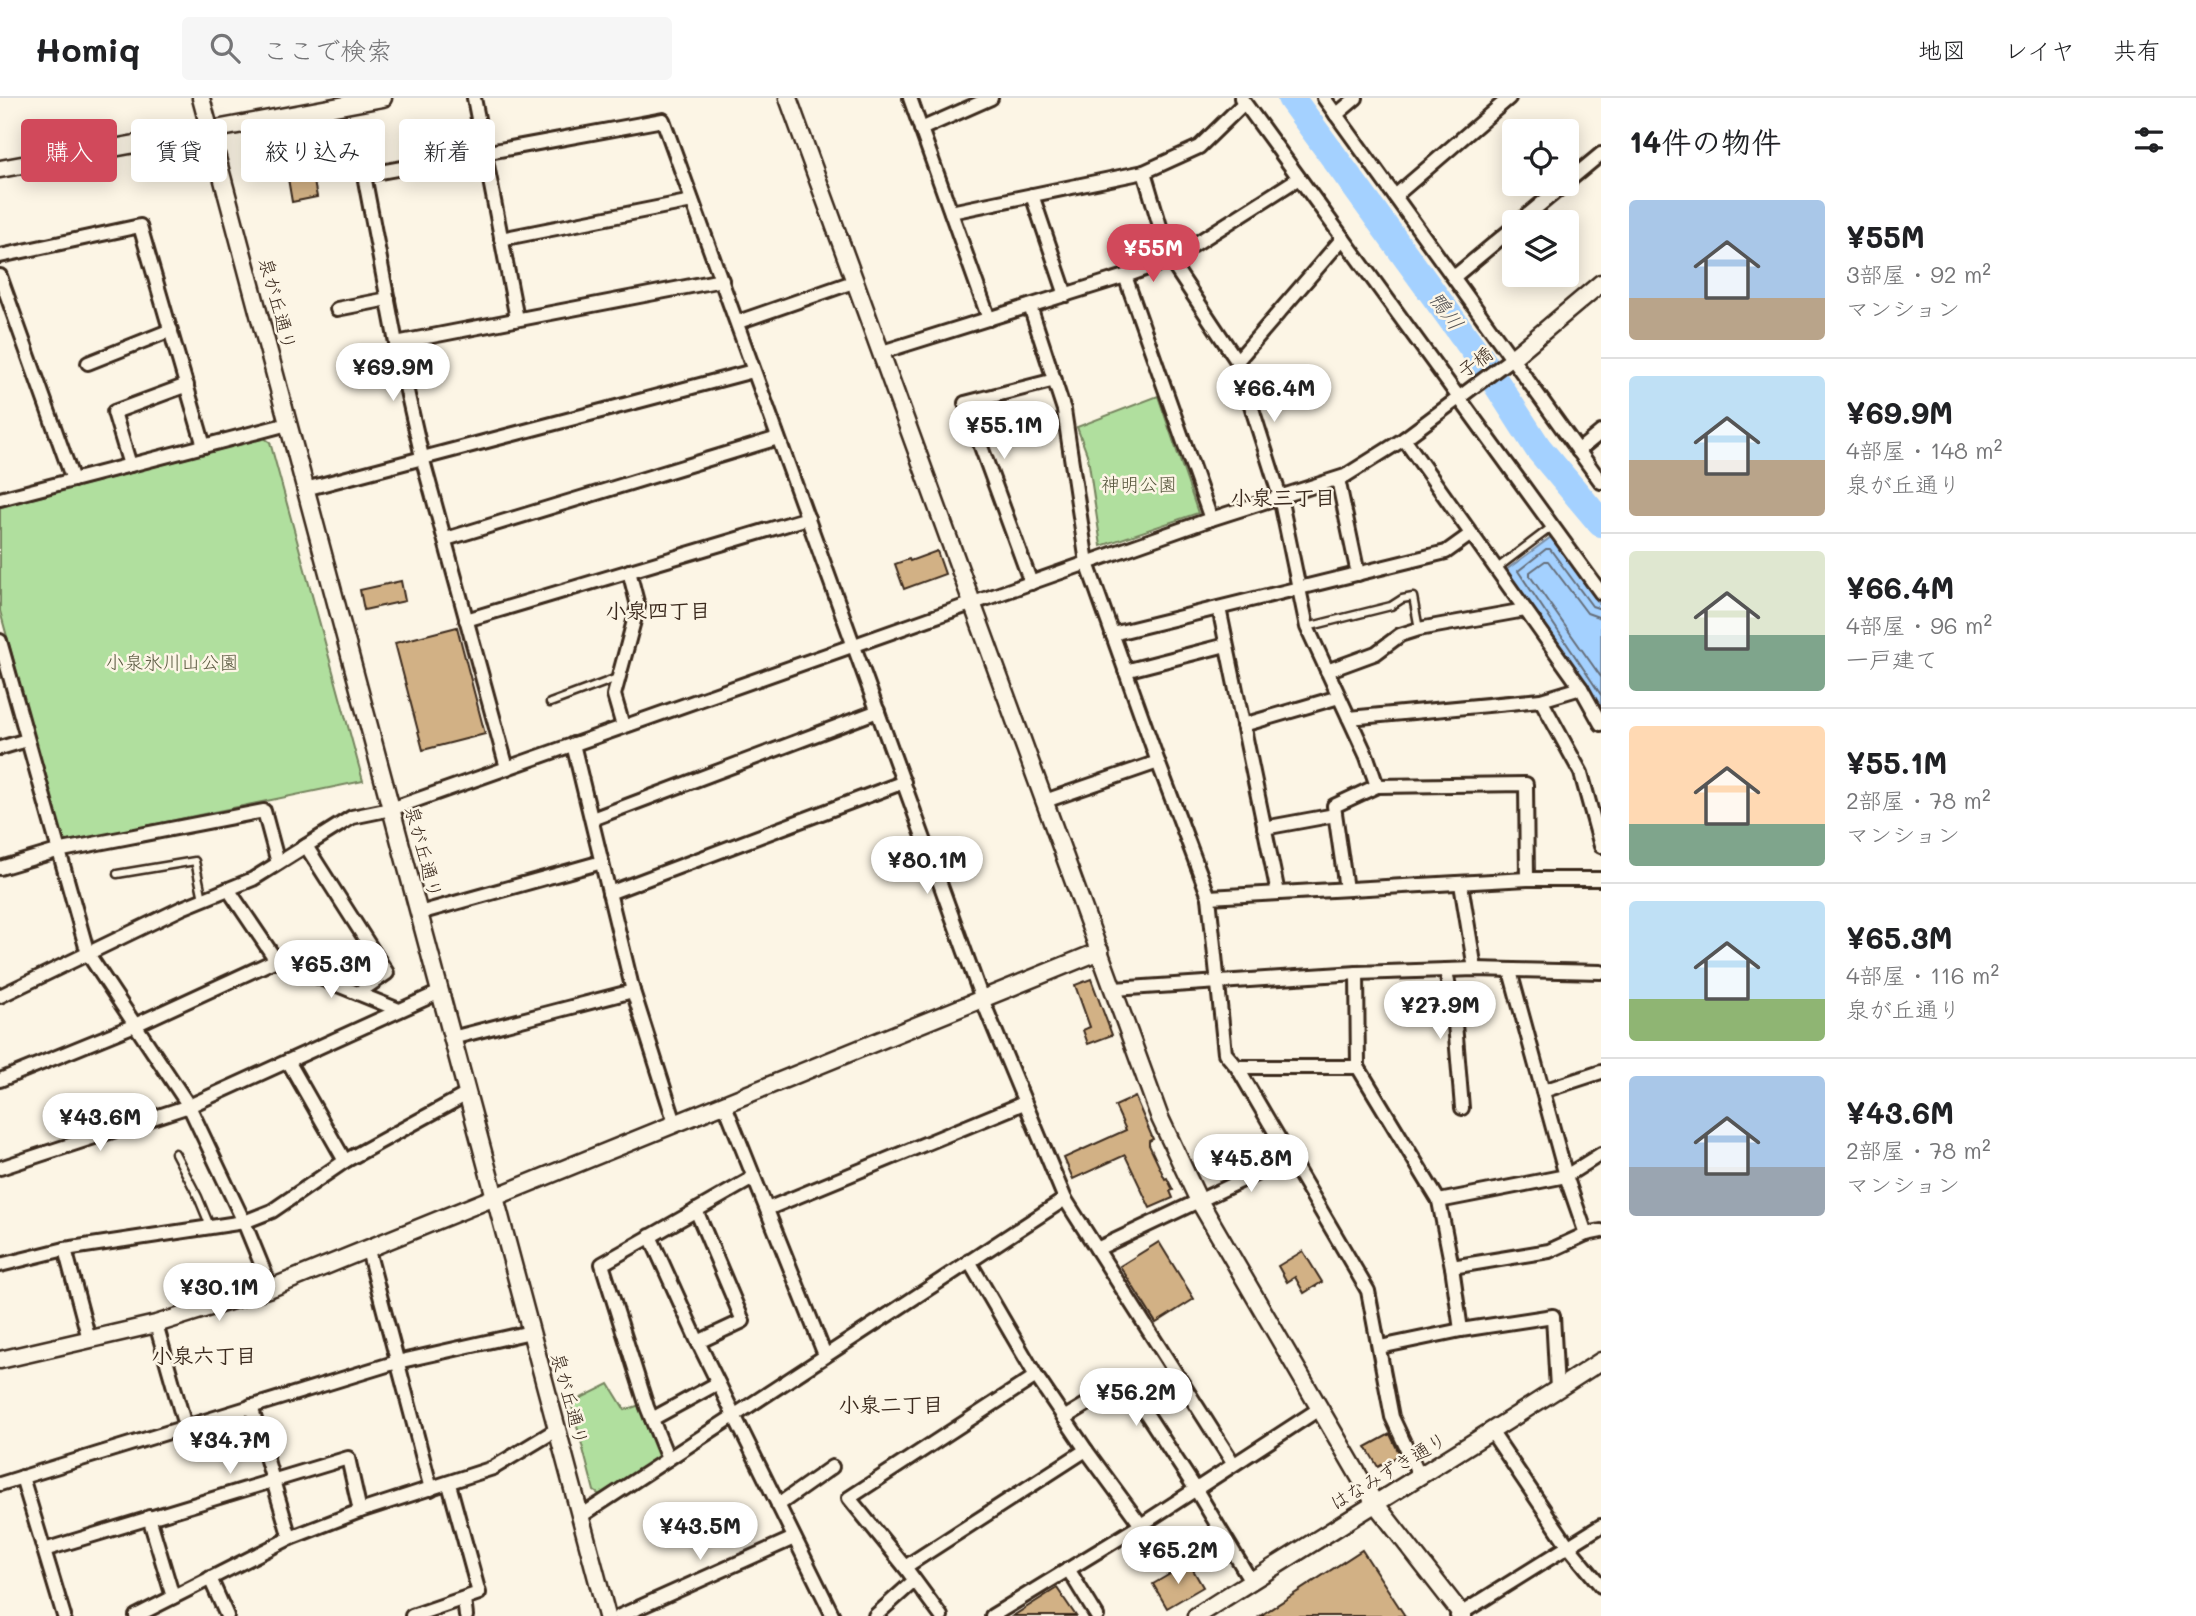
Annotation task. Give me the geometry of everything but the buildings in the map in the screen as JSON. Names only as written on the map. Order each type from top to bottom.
[{"type":"street","name":"泉が丘通り","points":[[201,98],[207,119]]},
{"type":"street","points":[[227,127],[383,98]]},
{"type":"street","points":[[474,98],[478,119]]},
{"type":"street","points":[[788,98],[1160,1118],[1198,1199],[1374,1502],[1460,1615],[1601,1526]]},
{"type":"street","points":[[910,98],[989,318]]},
{"type":"street","points":[[921,129],[991,98]]},
{"type":"street","points":[[1324,98],[1601,482]]},
{"type":"street","points":[[1336,115],[1356,98]]},
{"type":"street","points":[[1395,196],[1509,98]]},
{"type":"street","points":[[951,212],[1144,172],[1199,147],[1243,101],[1601,593]]},
{"type":"street","points":[[495,150],[663,120],[982,999],[1024,1103],[1065,1199],[1233,1463]]},
{"type":"street","points":[[0,169],[131,145]]},
{"type":"street","points":[[1579,172],[1601,153]]},
{"type":"street","points":[[399,168],[364,175],[396,342],[422,457],[507,768]]},
{"type":"street","points":[[1144,172],[1170,260],[1237,361],[1280,497],[1307,627],[1367,757],[1377,786]]},
{"type":"street","points":[[882,352],[1170,260],[1299,178]]},
{"type":"street","name":"泉が丘通り","points":[[224,182],[607,1616]]},
{"type":"street","points":[[490,182],[517,319]]},
{"type":"street","points":[[1032,195],[1066,295]]},
{"type":"street","points":[[1533,210],[1550,196]]},
{"type":"street","points":[[501,239],[692,201]]},
{"type":"street","points":[[0,256],[140,226],[204,446]]},
{"type":"street","points":[[1454,277],[1502,237]]},
{"type":"street","points":[[1237,361],[1343,238]]},
{"type":"street","points":[[0,276],[73,480]]},
{"type":"street","points":[[1125,276],[1211,519]]},
{"type":"street","points":[[396,342],[722,280]]},
{"type":"street","points":[[737,322],[856,281]]},
{"type":"street","points":[[1512,358],[1601,283]]},
{"type":"street","points":[[337,309],[388,299]]},
{"type":"street","points":[[1030,306],[1065,410],[1087,564],[1209,897],[1225,1053],[1237,1067],[1368,1292],[1392,1418],[1420,1477]]},
{"type":"street","points":[[88,363],[171,330]]},
{"type":"street","name":"子橋","points":[[0,996],[203,899],[253,879],[352,817],[391,809],[1211,519],[1345,476],[1404,439],[1512,358]]},
{"type":"street","points":[[304,489],[753,371]]},
{"type":"street","points":[[1031,583],[965,403],[1055,380]]},
{"type":"street","points":[[130,466],[114,412],[187,385]]},
{"type":"street","points":[[0,499],[288,424]]},
{"type":"street","points":[[1578,452],[1601,432]]},
{"type":"street","points":[[446,540],[778,438]]},
{"type":"street","points":[[1404,439],[1581,688],[1601,724]]},
{"type":"street","points":[[1338,478],[1358,574]]},
{"type":"street","points":[[466,620],[808,518]]},
{"type":"street","points":[[1112,634],[1446,552],[1471,534]]},
{"type":"street","points":[[623,726],[614,695],[638,606],[629,571]]},
{"type":"street","points":[[1219,608],[1278,893]]},
{"type":"street","points":[[1327,671],[1376,653],[1399,635],[1525,610]]},
{"type":"street","points":[[0,641],[88,954],[189,1106],[244,1222],[271,1288]]},
{"type":"street","points":[[1125,671],[1226,645]]},
{"type":"street","points":[[1349,718],[1541,700],[1581,688]]},
{"type":"street","points":[[1243,725],[1339,697]]},
{"type":"street","points":[[1541,700],[1581,773],[1601,846]]},
{"type":"street","points":[[592,819],[878,711]]},
{"type":"street","points":[[0,748],[27,740]]},
{"type":"street","points":[[573,744],[633,991],[675,1123]]},
{"type":"street","points":[[1045,801],[1158,762]]},
{"type":"street","points":[[609,893],[904,782]]},
{"type":"street","points":[[1346,889],[1334,806],[1377,786],[1526,784],[1527,879]]},
{"type":"street","points":[[0,867],[57,851],[264,811],[278,863]]},
{"type":"street","points":[[1264,828],[1335,815]]},
{"type":"street","points":[[306,846],[387,973],[358,993]]},
{"type":"street","points":[[419,913],[602,862]]},
{"type":"street","points":[[1209,897],[1527,879],[1601,879]]},
{"type":"street","points":[[1461,884],[1475,969]]},
{"type":"street","points":[[228,889],[276,960],[399,1010]]},
{"type":"street","points":[[0,1360],[156,1324],[271,1288],[1100,951]]},
{"type":"street","points":[[0,1080],[135,1025],[276,960]]},
{"type":"street","points":[[1114,989],[1357,973],[1475,969],[1601,972]]},
{"type":"street","points":[[1446,970],[1455,1024],[1462,1108]]},
{"type":"street","points":[[1510,971],[1566,1176],[1586,1234]]},
{"type":"street","points":[[1357,973],[1358,1067],[1439,1201],[1461,1330]]},
{"type":"street","points":[[452,1038],[633,991]]},
{"type":"street","points":[[0,1168],[189,1106],[440,992]]},
{"type":"street","points":[[288,1061],[345,1161]]},
{"type":"street","points":[[1237,1067],[1358,1067]]},
{"type":"street","points":[[1543,1091],[1601,1072]]},
{"type":"street","points":[[0,1265],[65,1249],[244,1222],[272,1211],[345,1161],[467,1094]]},
{"type":"street","points":[[766,1209],[1024,1103]]},
{"type":"street","points":[[725,1105],[825,1355]]},
{"type":"street","points":[[1439,1201],[1566,1176],[1601,1154]]},
{"type":"street","points":[[1097,1249],[1289,1158]]},
{"type":"street","points":[[668,1459],[652,1419],[602,1264],[754,1178]]},
{"type":"street","points":[[581,1516],[1065,1199]]},
{"type":"street","points":[[696,1210],[743,1321],[698,1342]]},
{"type":"street","points":[[1452,1268],[1549,1251],[1586,1234],[1601,1231]]},
{"type":"street","points":[[650,1236],[698,1342],[794,1538],[827,1614]]},
{"type":"street","points":[[65,1249],[89,1339]]},
{"type":"street","points":[[368,1250],[432,1489]]},
{"type":"street","points":[[969,1261],[1037,1376],[1086,1450],[1141,1525]]},
{"type":"street","points":[[1380,1347],[1461,1330],[1553,1316],[1557,1389]]},
{"type":"street","points":[[156,1324],[185,1426]]},
{"type":"street","points":[[0,1484],[397,1362],[531,1332]]},
{"type":"street","name":"はなみずき通り","points":[[1196,1616],[1601,1361]]},
{"type":"street","points":[[941,1616],[849,1497],[1037,1376]]},
{"type":"street","points":[[1065,1418],[1125,1381],[1195,1488],[1251,1581]]},
{"type":"street","points":[[652,1419],[718,1383]]},
{"type":"street","points":[[251,1406],[290,1538]]},
{"type":"street","points":[[992,1616],[1141,1525],[1319,1409]]},
{"type":"street","points":[[136,1616],[290,1538],[360,1511],[493,1468],[556,1430]]},
{"type":"street","points":[[1491,1431],[1569,1546],[1601,1586]]},
{"type":"street","points":[[905,1567],[1086,1450]]},
{"type":"street","points":[[44,1550],[348,1458],[360,1511]]},
{"type":"street","points":[[778,1505],[832,1467]]},
{"type":"street","points":[[22,1477],[64,1616]]},
{"type":"street","points":[[412,1616],[479,1593],[449,1484]]},
{"type":"street","points":[[149,1517],[173,1597]]},
{"type":"street","points":[[620,1616],[650,1610],[794,1538]]},
{"type":"street","points":[[1068,1569],[1097,1616]]},
{"type":"street","points":[[210,1578],[227,1616]]},
{"type":"street","points":[[875,1616],[914,1581]]},
{"type":"street","points":[[464,1599],[466,1616]]},
{"type":"lane","points":[[1496,569],[1553,526]]},
{"type":"lane","points":[[1307,627],[1391,606],[1402,599],[1413,597],[1419,629]]},
{"type":"lane","points":[[550,703],[618,678]]},
{"type":"lane","points":[[117,874],[195,861],[203,899]]},
{"type":"lane","points":[[175,1153],[210,1226]]},
{"type":"green space","name":"神明公園","points":[[1158,396],[1198,513],[1101,546],[1088,457],[1077,427]]},
{"type":"green space","name":"小泉氷川山公園","points":[[264,438],[270,442],[363,781],[69,842],[62,838],[0,611],[0,507]]},
{"type":"green space","points":[[609,1384],[625,1410],[640,1405],[661,1452],[658,1457],[600,1495],[594,1491],[571,1403]]},
{"type":"water","points":[[1551,537],[1601,606],[1601,709],[1588,685],[1506,570]]},
{"type":"waterway","name":"鴨川","points":[[1291,98],[1482,361],[1538,448],[1601,523]]},
{"type":"district","name":"小泉三丁目","points":[[1283,498]]},
{"type":"district","name":"小泉四丁目","points":[[658,611]]},
{"type":"district","name":"小泉六丁目","points":[[204,1356]]},
{"type":"district","name":"小泉二丁目","points":[[891,1405]]}]
